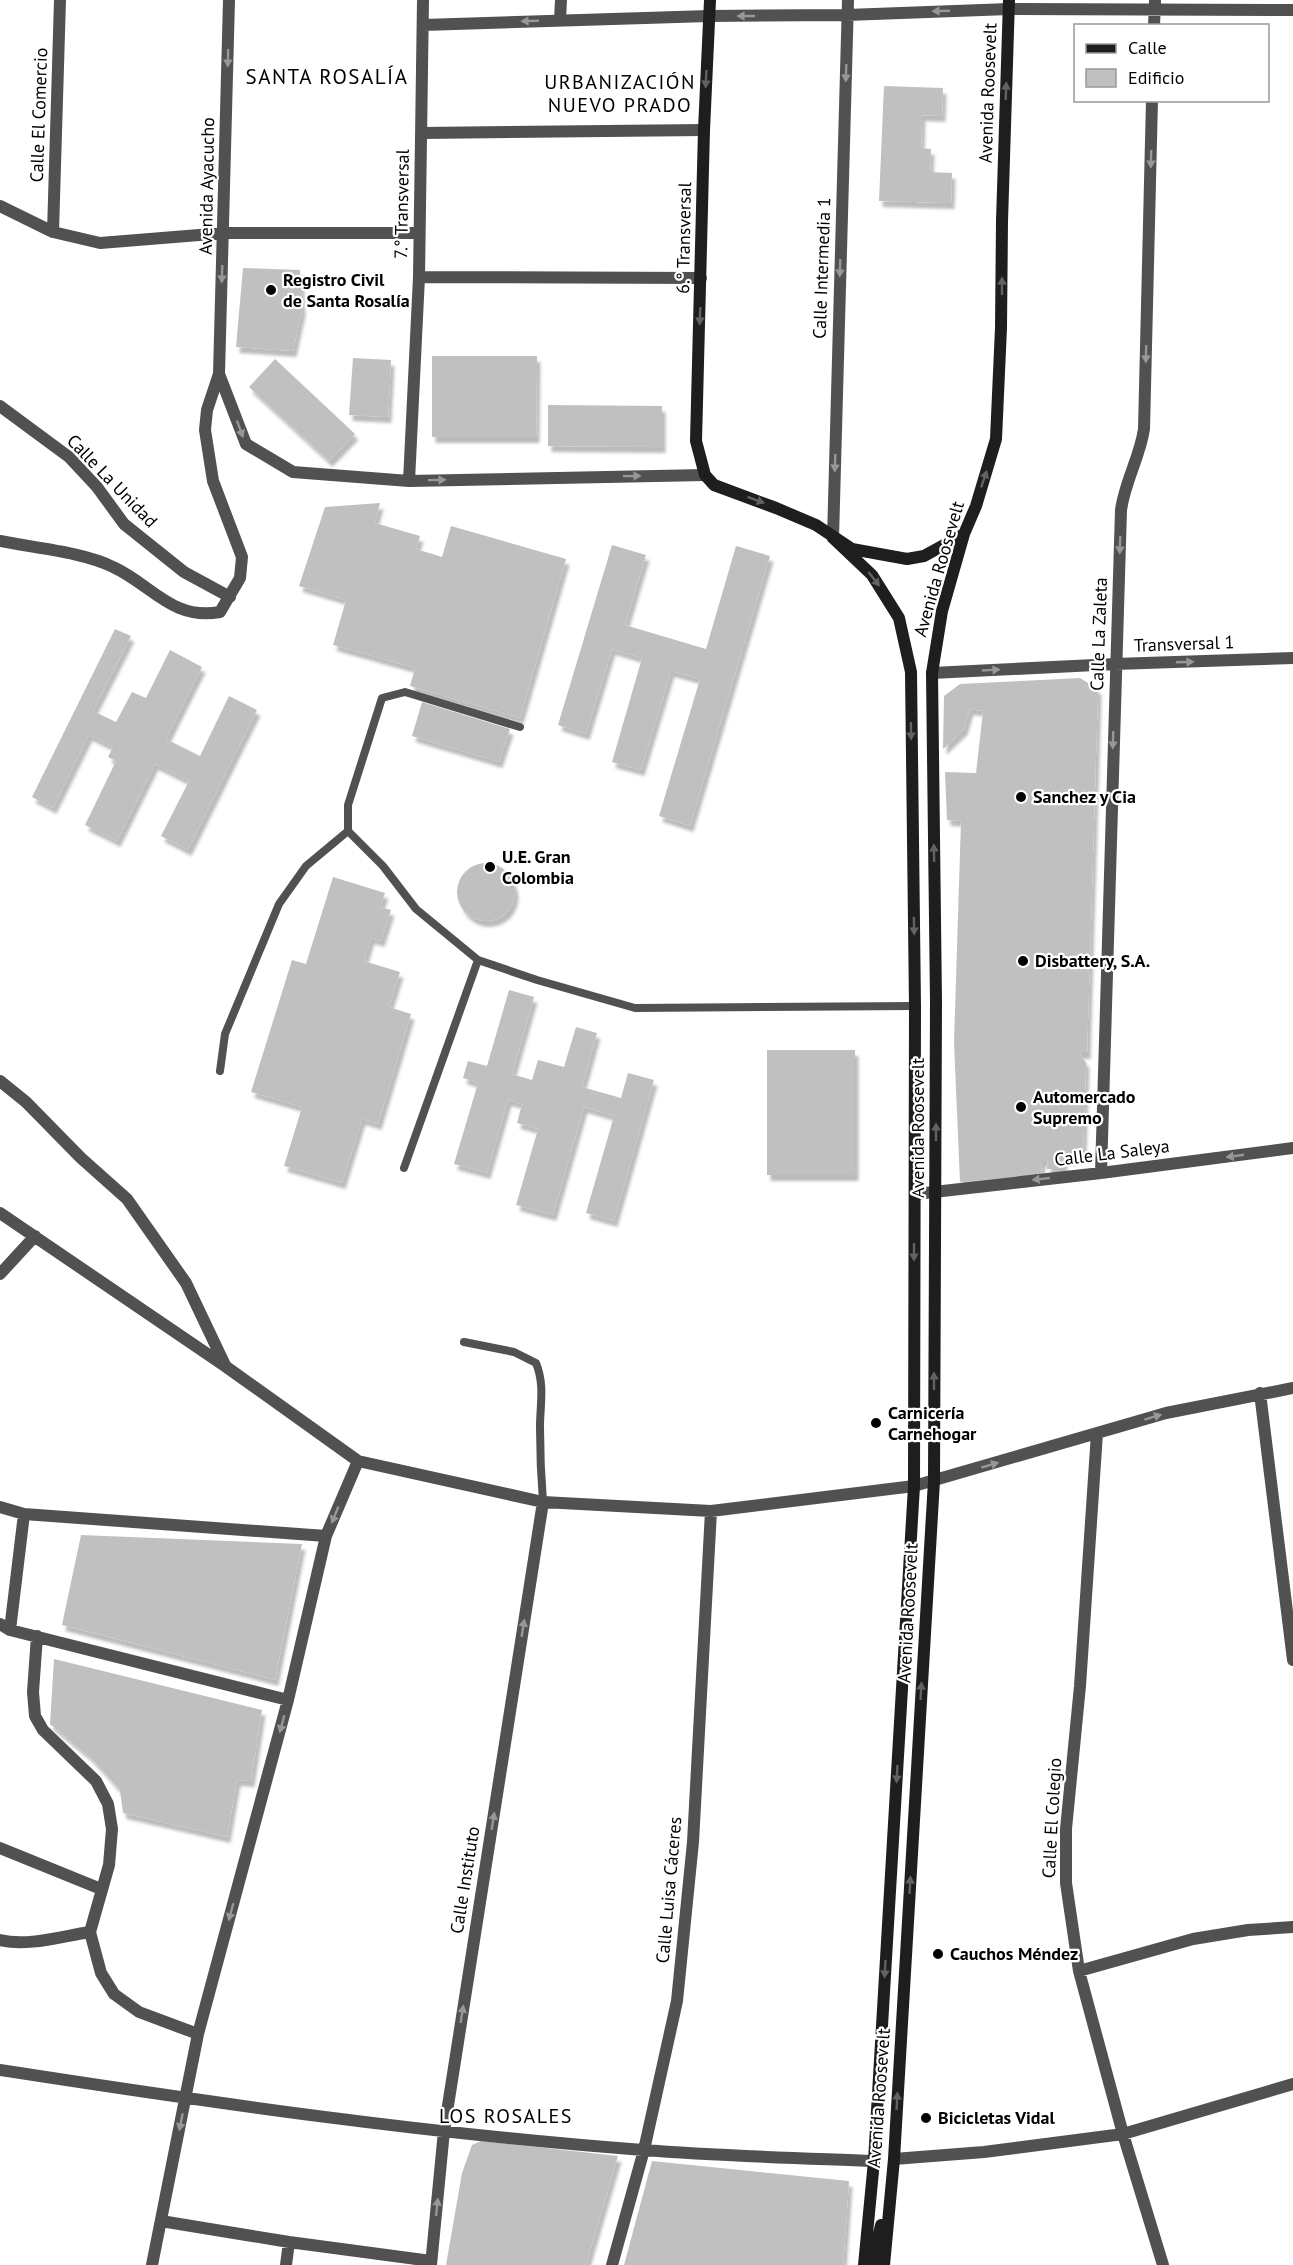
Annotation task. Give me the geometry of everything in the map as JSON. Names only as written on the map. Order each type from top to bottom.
[{"type":"street","name":"Calle El Comercio","points":[[53,232],[60,0]]},
{"type":"street","name":"Avenida Ayacucho","points":[[219,374],[229,0]]},
{"type":"street","name":"7.° Transversal","points":[[409,481],[419,277],[423,0]]},
{"type":"street","points":[[560,20],[561,0]]},
{"type":"street","name":"6.° Transversal","points":[[705,475],[696,441],[704,130],[710,0]]},
{"type":"street","name":"Calle Intermedia 1","points":[[833,538],[848,0]]},
{"type":"street","points":[[423,25],[709,16],[847,15],[1009,4],[1155,4],[1293,10]]},
{"type":"street","name":"Avenida Roosevelt","points":[[884,2265],[894,2159],[934,1481],[936,1002],[932,673],[942,611],[964,534],[991,460],[996,439],[1002,328],[1002,221],[1009,4]]},
{"type":"street","points":[[1154,24],[1155,4]]},
{"type":"street","name":"Calle La Zaleta","points":[[1101,1173],[1121,510],[1126,486],[1139,456],[1144,429],[1152,102]]},
{"type":"street","points":[[422,133],[704,130]]},
{"type":"street","points":[[0,206],[53,232],[100,243],[224,233],[418,233]]},
{"type":"street","points":[[419,277],[701,278]]},
{"type":"street","points":[[219,374],[246,444],[293,472],[409,481],[705,475],[714,485],[806,521],[852,549],[907,559],[924,556],[964,534]]},
{"type":"street","points":[[0,541],[88,558],[114,567],[168,604],[203,615],[220,612],[240,578],[242,557],[213,481],[205,430],[207,410],[219,374]]},
{"type":"street","name":"Calle La Unidad","points":[[0,406],[69,458],[97,487],[124,524],[184,572],[230,597]]},
{"type":"street","name":"Avenida Roosevelt","points":[[833,538],[872,575],[899,618],[911,672],[915,1006],[914,1485],[874,2161],[864,2265]]},
{"type":"street","name":"Transversal 1","points":[[932,673],[1293,658]]},
{"type":"street","points":[[0,1081],[26,1102],[81,1158],[126,1199],[186,1283],[225,1366]]},
{"type":"street","name":"Calle La Saleya","points":[[915,1194],[1293,1148]]},
{"type":"street","points":[[0,1213],[225,1366],[358,1461],[543,1502],[711,1511],[914,1485],[1166,1413],[1293,1388]]},
{"type":"street","points":[[0,1274],[35,1236]]},
{"type":"street","points":[[1260,1393],[1293,1660]]},
{"type":"street","name":"Calle El Colegio","points":[[1097,1433],[1080,1686],[1066,1829],[1068,1904],[1079,1971],[1123,2134],[1163,2265]]},
{"type":"street","points":[[152,2265],[198,2034],[288,1700],[326,1536],[358,1461]]},
{"type":"street","name":"Calle Instituto","points":[[431,2263],[444,2131],[543,1502]]},
{"type":"street","points":[[0,1507],[24,1514],[326,1536]]},
{"type":"street","name":"Calle Luisa Cáceres","points":[[612,2265],[644,2150],[676,2001],[693,1842],[711,1511]]},
{"type":"street","points":[[24,1514],[5,1627],[288,1700]]},
{"type":"street","points":[[37,1636],[33,1692],[35,1716],[42,1730],[96,1781],[108,1803],[112,1829],[109,1859],[90,1932],[101,1972],[114,1994],[139,2012],[198,2034]]},
{"type":"street","points":[[0,1848],[101,1889]]},
{"type":"street","points":[[888,1919],[908,1919]]},
{"type":"street","points":[[1079,1971],[1193,1939],[1248,1930],[1293,1927]]},
{"type":"street","points":[[0,1940],[10,1942],[41,1940],[90,1932]]},
{"type":"street","points":[[0,2070],[444,2131],[644,2150],[874,2161]]},
{"type":"street","points":[[894,2159],[984,2152],[1123,2134],[1293,2084]]},
{"type":"street","points":[[875,2265],[877,2242],[889,2198]]},
{"type":"street","points":[[871,2200],[877,2242]]},
{"type":"street","points":[[161,2221],[431,2263]]},
{"type":"street","points":[[286,2265],[289,2242]]},
{"type":"lane","points":[[520,727],[405,693],[382,698],[348,805],[348,831],[383,867],[416,909],[478,960],[537,980],[635,1008],[915,1006]]},
{"type":"lane","points":[[220,1071],[225,1034],[279,904],[306,866],[348,831]]},
{"type":"lane","points":[[404,1168],[478,960]]},
{"type":"lane","points":[[464,1342],[514,1352],[536,1363],[541,1375],[543,1394],[540,1411],[540,1449],[543,1502]]},
{"type":"building","points":[[884,86],[943,88],[942,116],[922,115],[921,148],[931,149],[930,172],[952,173],[951,203],[879,201]]},
{"type":"building","name":"Registro Civil de Santa Rosalía","points":[[243,268],[300,270],[302,310],[293,351],[236,347]]},
{"type":"building","points":[[432,356],[537,356],[536,437],[432,437]]},
{"type":"building","points":[[353,358],[391,360],[388,417],[349,415]]},
{"type":"building","points":[[275,359],[355,434],[329,461],[249,387]]},
{"type":"building","points":[[548,405],[662,406],[662,447],[548,446]]},
{"type":"building","points":[[380,503],[375,523],[420,536],[416,549],[442,557],[451,526],[566,559],[520,718],[410,686],[415,668],[333,645],[346,600],[299,586],[325,507]]},
{"type":"building","points":[[612,545],[646,555],[625,625],[706,649],[736,546],[770,556],[690,826],[659,816],[700,679],[671,671],[641,770],[612,762],[642,658],[612,649],[586,734],[558,725]]},
{"type":"building","points":[[115,629],[131,636],[93,711],[116,722],[132,692],[146,698],[170,650],[202,667],[166,739],[200,756],[229,696],[257,710],[188,850],[161,836],[189,781],[155,764],[117,841],[85,825],[116,761],[108,757],[113,747],[89,735],[53,808],[32,797]]},
{"type":"building","points":[[1080,678],[1098,689],[1087,1053],[1079,1053],[1086,1063],[1083,1150],[1073,1159],[1064,1159],[1064,1169],[1047,1169],[1048,1161],[1042,1161],[1041,1175],[960,1182],[954,1042],[961,821],[947,820],[945,772],[976,773],[983,711],[970,709],[964,729],[943,749],[944,696],[960,684]]},
{"type":"building","points":[[422,702],[510,729],[499,762],[412,736]]},
{"type":"building","points":[[486,863],[502,868],[510,876],[515,892],[510,908],[502,916],[486,921],[470,916],[462,908],[457,892],[462,876],[470,868]]},
{"type":"building","points":[[333,877],[385,893],[380,907],[391,910],[381,941],[371,938],[364,961],[400,972],[389,1007],[411,1014],[378,1124],[362,1119],[342,1183],[284,1166],[302,1107],[251,1092],[292,960],[306,964]]},
{"type":"building","points":[[509,990],[534,997],[512,1074],[532,1080],[538,1060],[564,1067],[576,1027],[597,1033],[582,1087],[621,1098],[628,1073],[654,1080],[614,1221],[586,1213],[614,1116],[584,1107],[553,1215],[516,1205],[538,1129],[517,1123],[522,1104],[508,1100],[487,1173],[454,1164],[478,1083],[463,1078],[468,1061],[487,1066]]},
{"type":"building","points":[[767,1050],[855,1050],[855,1175],[767,1175]]},
{"type":"building","points":[[81,1535],[302,1544],[275,1680],[62,1625]]},
{"type":"building","points":[[54,1659],[262,1710],[251,1781],[237,1780],[227,1837],[123,1813],[120,1790],[90,1757],[50,1724]]},
{"type":"building","points":[[481,2141],[618,2156],[586,2265],[446,2265],[462,2173],[472,2145]]},
{"type":"building","points":[[652,2161],[849,2181],[843,2265],[624,2265]]},
{"type":"place","name":"Registro Civil de Santa Rosalía","points":[[271,290]]},
{"type":"place","name":"Sanchez y Cia","points":[[1021,797]]},
{"type":"place","name":"U.E. Gran Colombia","points":[[490,867]]},
{"type":"place","name":"Disbattery, S.A.","points":[[1023,961]]},
{"type":"place","name":"Automercado Supremo","points":[[1021,1107]]},
{"type":"place","name":"Carnicería Carnehogar","points":[[876,1423]]},
{"type":"place","name":"Cauchos Méndez","points":[[938,1954]]},
{"type":"place","name":"Bicicletas Vidal","points":[[926,2118]]},
{"type":"district","name":"SANTA ROSALÍA","points":[[327,77]]},
{"type":"district","name":"URBANIZACIÓN NUEVO PRADO","points":[[620,94]]},
{"type":"district","name":"LOS ROSALES","points":[[506,2116]]}]
